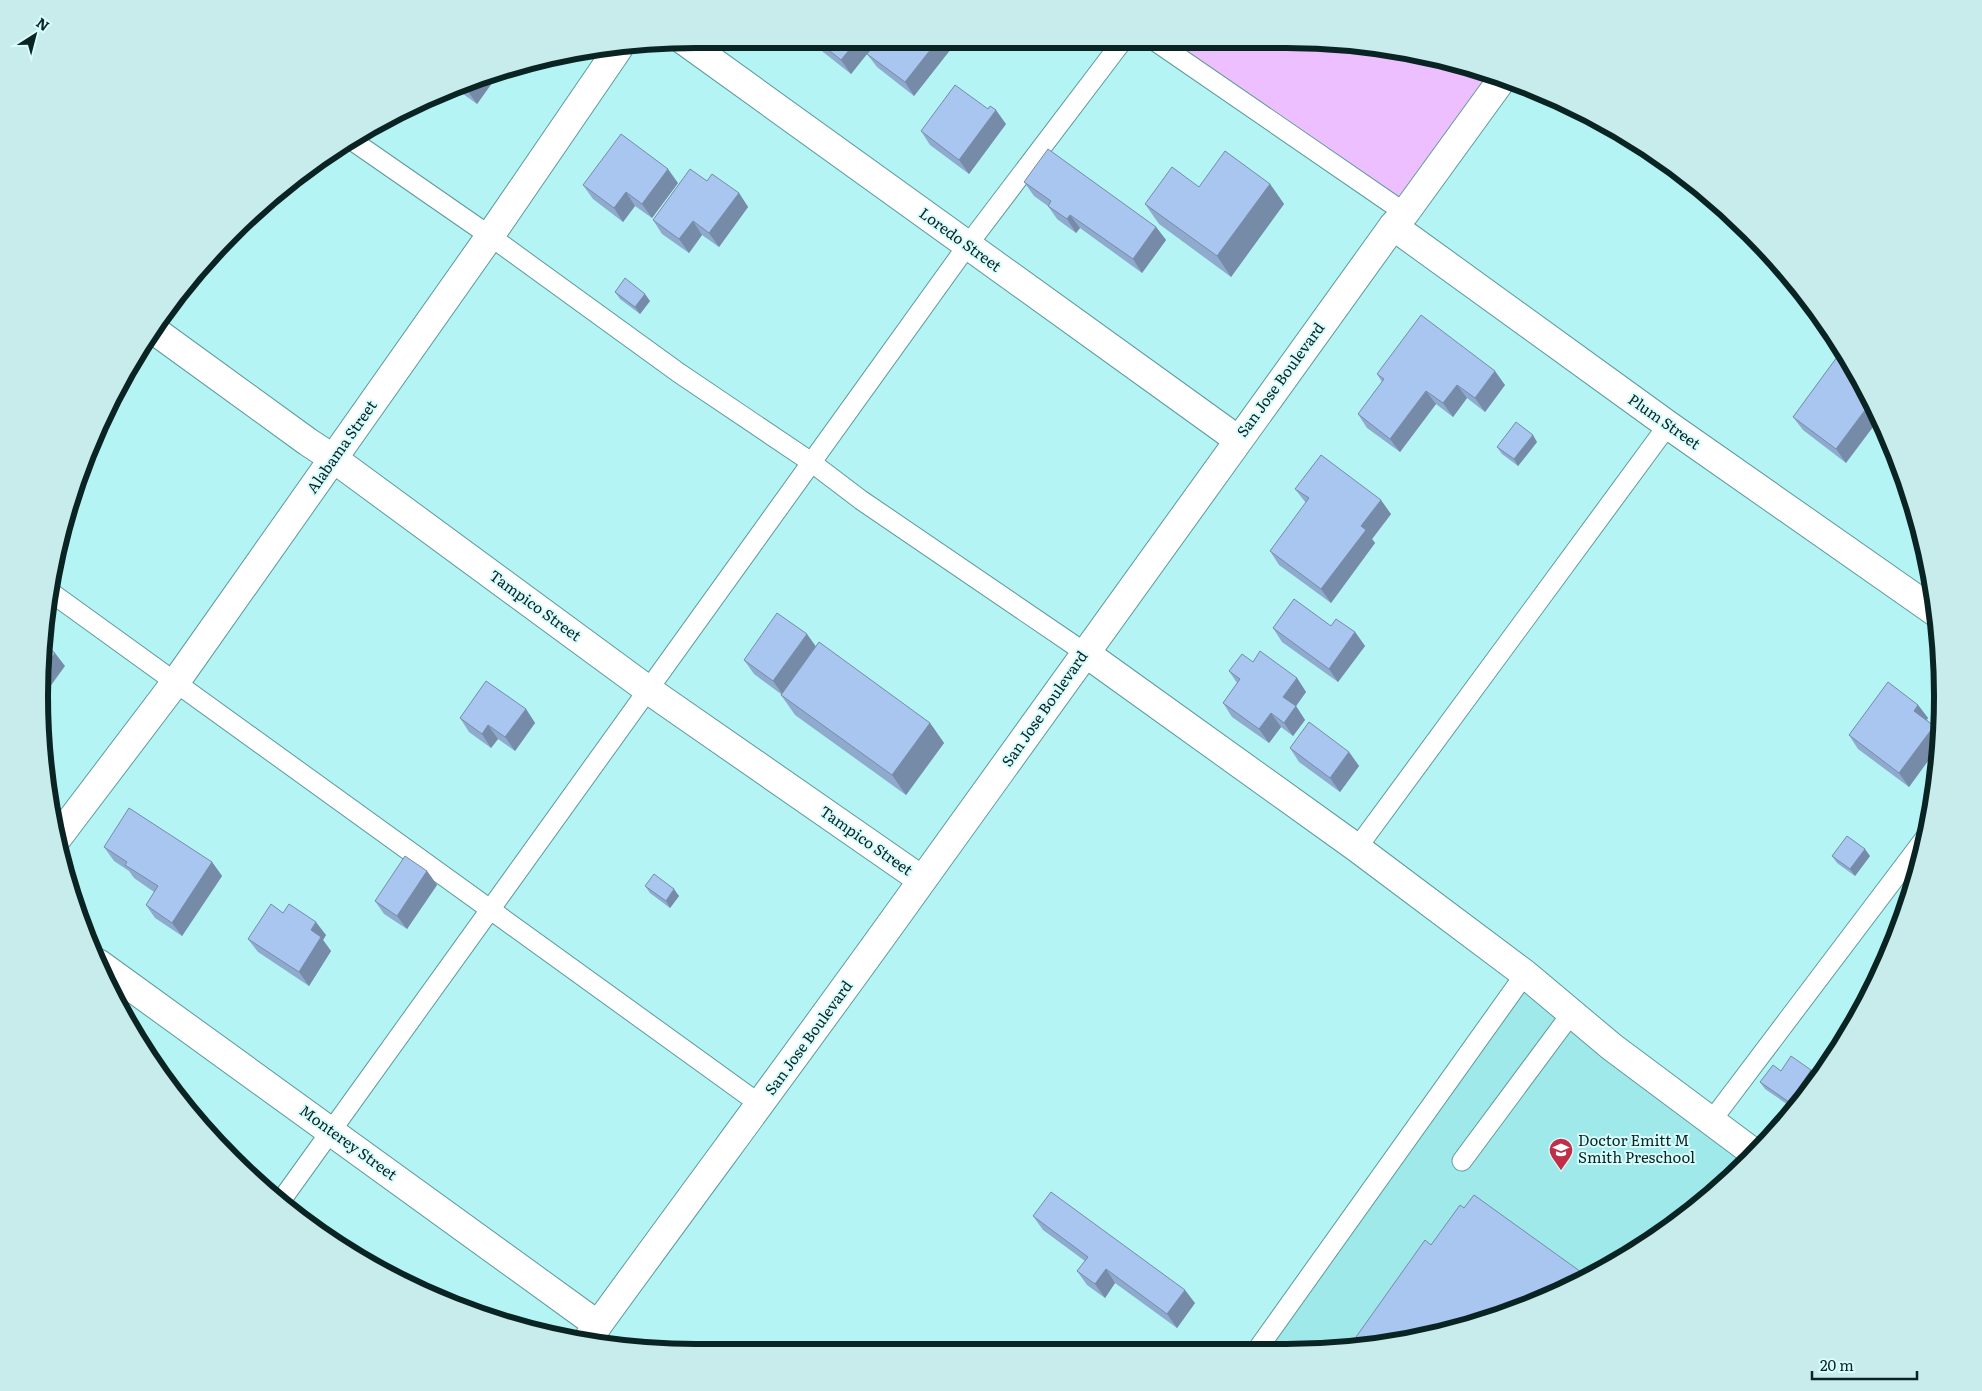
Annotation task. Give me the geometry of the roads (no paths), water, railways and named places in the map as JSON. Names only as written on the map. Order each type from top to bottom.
[{"type":"street","name":"Loredo Street","points":[[694,48],[1237,439]]},
{"type":"street","name":"Alabama Street","points":[[62,832],[175,683],[490,236],[616,53]]},
{"type":"street","name":"San Jose Boulevard","points":[[593,1333],[761,1105],[1237,439],[1499,84]]},
{"type":"street","name":"Plum Street","points":[[1399,220],[1668,425],[1928,607]]},
{"type":"street","name":"Tampico Street","points":[[158,333],[648,688],[922,880]]},
{"type":"street","points":[[1084,652],[1357,848],[1524,974],[1612,1048],[1749,1149]]},
{"type":"street","name":"Monterey Street","points":[[109,970],[332,1131],[593,1333]]},
{"type":"lane","points":[[284,1196],[967,246],[1117,48]]},
{"type":"lane","points":[[1164,48],[1399,220]]},
{"type":"lane","points":[[356,143],[490,236],[679,374],[811,462],[861,500],[1084,652]]},
{"type":"lane","points":[[1357,848],[1668,425]]},
{"type":"lane","points":[[56,596],[761,1105]]},
{"type":"lane","points":[[1712,1120],[1915,851]]},
{"type":"lane","points":[[1261,1344],[1524,974]]},
{"type":"lane","points":[[1462,1161],[1571,1014]]},
{"type":"place","name":"Doctor Emitt M Smith Preschool","points":[[1561,1171]]}]
